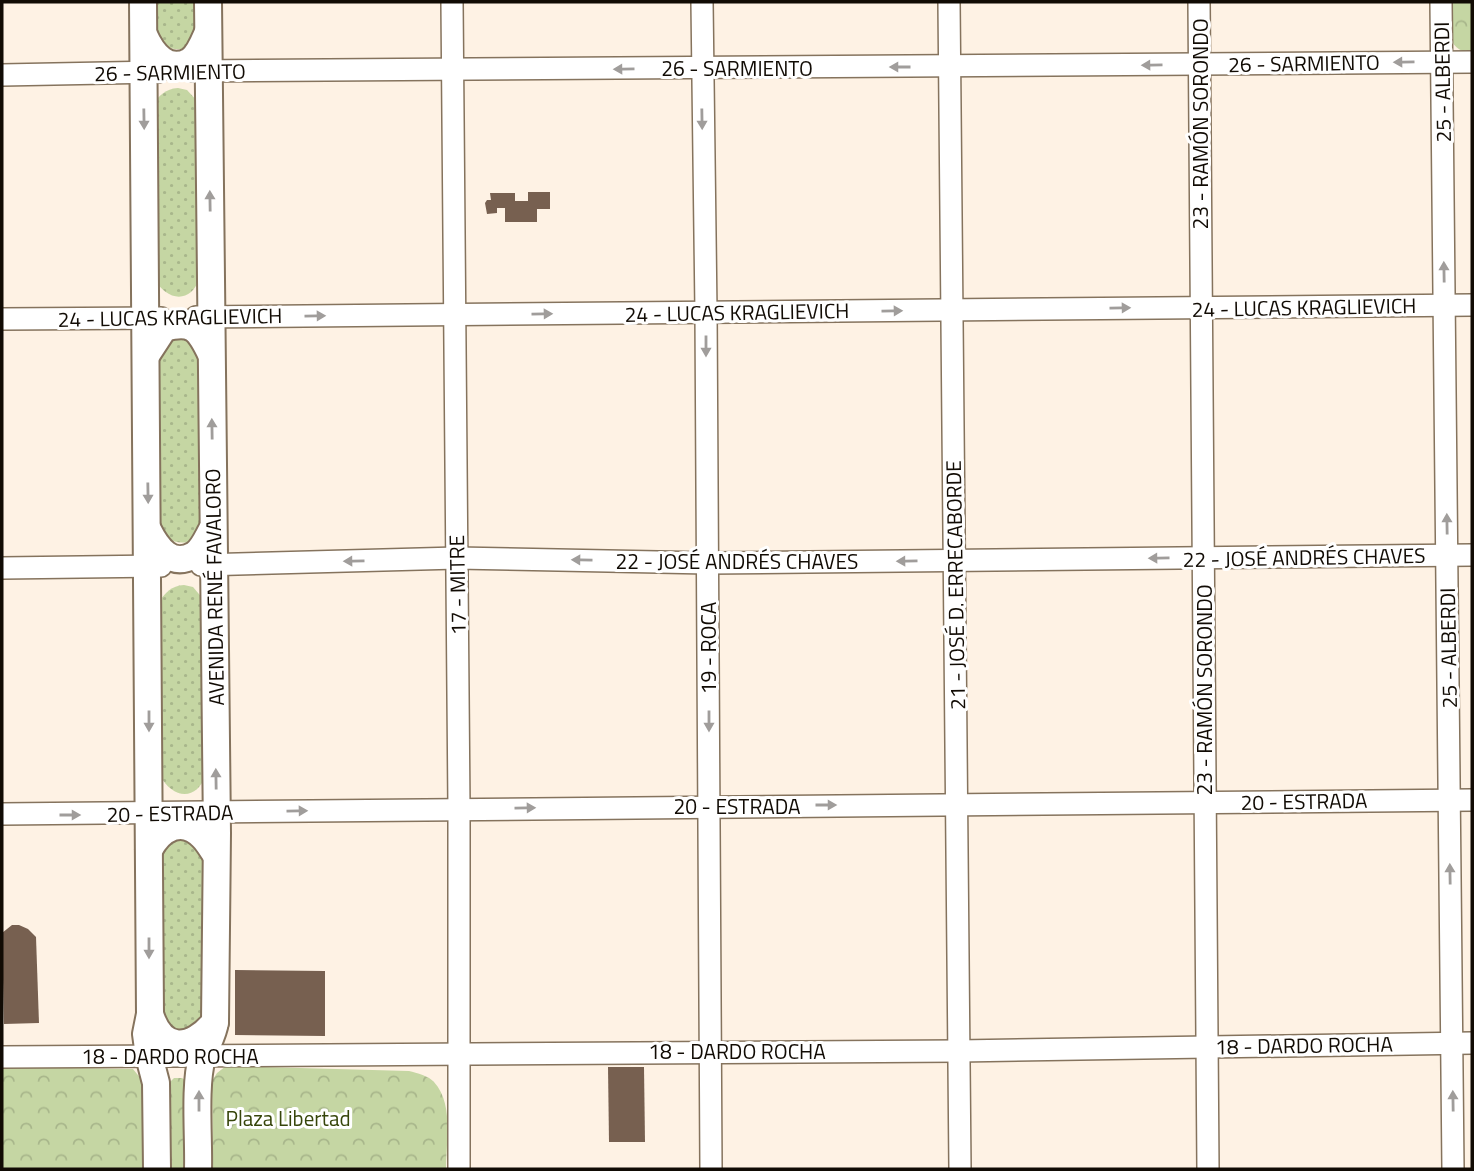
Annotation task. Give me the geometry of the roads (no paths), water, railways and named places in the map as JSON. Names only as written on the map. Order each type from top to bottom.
[{"type":"main road","points":[[143,2],[150,815],[150,1014],[146,1034],[156,1083],[157,1169]]},
{"type":"main road","name":"AVENIDA RENÉ FAVALORO","points":[[198,1169],[199,1077],[202,1056],[214,1035],[215,1022],[216,811],[208,2]]},
{"type":"main road","points":[[144,35],[152,52],[162,62],[176,64],[191,60],[200,50],[208,32]]},
{"type":"main road","points":[[147,354],[164,328],[178,324],[192,326],[202,336],[212,356]]},
{"type":"main road","points":[[148,530],[156,546],[166,557],[180,559],[195,555],[214,528]]},
{"type":"main road","points":[[149,850],[156,836],[168,829],[186,826],[202,835],[216,855]]},
{"type":"main road","points":[[150,1014],[159,1035],[179,1044],[198,1039],[215,1022]]},
{"type":"street","name":"17 - MITRE","points":[[452,2],[459,809],[458,1169]]},
{"type":"street","name":"19 - ROCA","points":[[702,2],[711,1169]]},
{"type":"street","name":"21 - JOSÉ D. ERRECABORDE","points":[[949,2],[960,1169]]},
{"type":"street","name":"23 - RAMÓN SORONDO","points":[[1199,2],[1208,1169]]},
{"type":"street","name":"25 - ALBERDI","points":[[1441,2],[1449,800],[1462,1043],[1453,1169]]},
{"type":"street","name":"26 - SARMIENTO","points":[[2,75],[208,71],[1472,62]]},
{"type":"street","name":"24 - LUCAS KRAGLIEVICH","points":[[2,319],[1472,305]]},
{"type":"street","name":"22 - JOSÉ ANDRÉS CHAVES","points":[[2,568],[457,558],[708,562],[1472,555]]},
{"type":"street","name":"20 - ESTRADA","points":[[2,814],[150,815],[216,811],[1472,800]]},
{"type":"street","name":"18 - DARDO ROCHA","points":[[2,1057],[959,1051],[1462,1043]]},
{"type":"park label","name":"Plaza Libertad","points":[[288,1118]]}]
